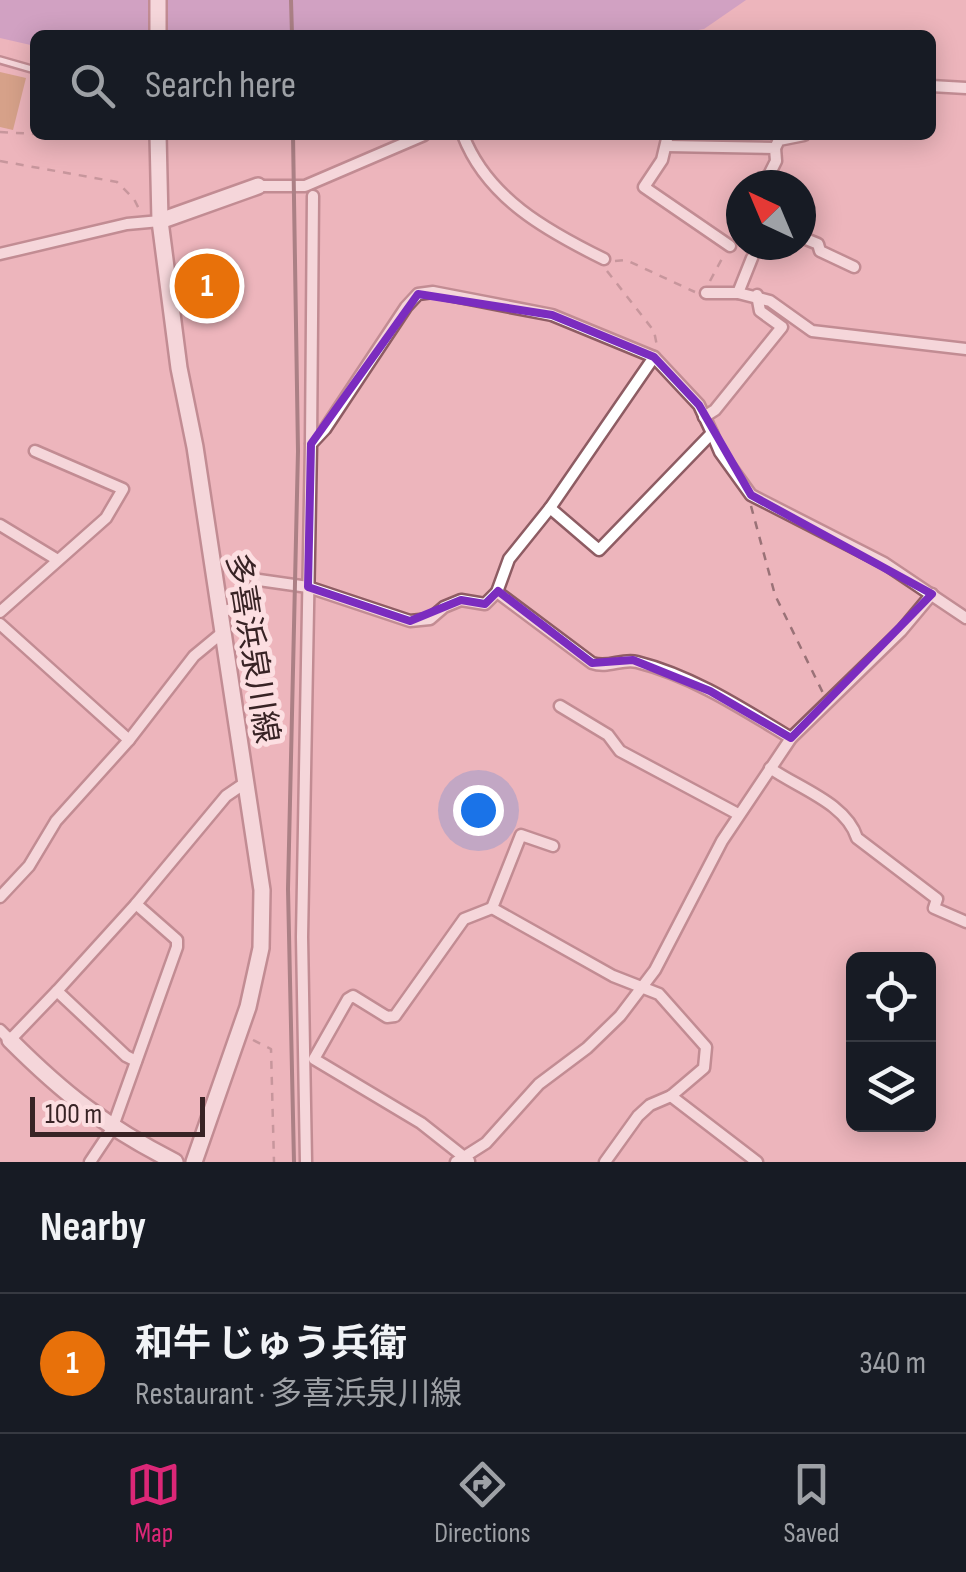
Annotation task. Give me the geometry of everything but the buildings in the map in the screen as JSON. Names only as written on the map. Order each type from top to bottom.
[{"type":"main road","points":[[158,0],[158,30]]},
{"type":"main road","name":"多喜浜泉川線","points":[[158,140],[158,194],[151,221],[195,447],[262,890],[261,948],[240,1034],[194,1162]]},
{"type":"main road","points":[[151,221],[258,186]]},
{"type":"main road","points":[[5,1035],[54,1084],[112,1129],[175,1162]]},
{"type":"street","points":[[936,86],[966,88]]},
{"type":"street","points":[[258,186],[305,186],[412,140]]},
{"type":"street","points":[[465,140],[477,167],[539,226],[604,259]]},
{"type":"street","points":[[726,243],[644,187],[668,140],[775,148]]},
{"type":"street","points":[[772,170],[779,140]]},
{"type":"street","points":[[306,1162],[303,1052],[313,196]]},
{"type":"street","points":[[0,254],[151,221]]},
{"type":"street","points":[[816,243],[820,251],[854,267]]},
{"type":"street","points":[[738,293],[751,260]]},
{"type":"street","points":[[311,444],[418,294],[433,292],[552,315],[654,357],[699,405],[720,452],[751,494],[884,564],[966,618]]},
{"type":"street","points":[[706,293],[757,295],[812,331],[966,349]]},
{"type":"street","points":[[704,417],[715,410],[782,327],[760,311],[757,295]]},
{"type":"street","points":[[220,612],[235,608],[259,580],[308,587],[410,622],[430,619],[460,600],[486,604],[497,592],[509,559],[550,508],[654,357]]},
{"type":"street","points":[[550,508],[599,550],[712,433]]},
{"type":"street","points":[[0,612],[106,518],[123,489],[35,451]]},
{"type":"street","points":[[0,525],[56,560]]},
{"type":"street","points":[[497,592],[592,663],[603,667],[633,660],[710,690],[791,738]]},
{"type":"street","points":[[303,1052],[420,1124],[464,1161],[486,1143],[539,1084],[587,1048],[644,987],[738,814],[791,738],[901,631],[932,594]]},
{"type":"street","points":[[0,624],[129,740]]},
{"type":"street","points":[[0,897],[29,866],[56,821],[129,740],[194,656],[223,632]]},
{"type":"street","points":[[560,706],[608,735],[620,752],[738,814]]},
{"type":"street","points":[[770,768],[839,810],[854,826],[857,838],[937,899],[934,908],[966,922]]},
{"type":"street","points":[[5,1035],[57,991],[226,796],[245,783]]},
{"type":"street","points":[[314,1060],[353,996],[387,1018],[394,1016],[464,919],[492,908],[521,835],[552,846]]},
{"type":"street","points":[[90,1162],[112,1129],[177,940],[136,904]]},
{"type":"street","points":[[492,908],[612,976],[644,987],[671,1004],[706,1047],[704,1068],[671,1096],[650,1105],[638,1116],[605,1162]]},
{"type":"street","points":[[57,991],[136,1061]]},
{"type":"street","points":[[671,1096],[757,1162]]},
{"type":"lane","points":[[0,60],[30,69]]},
{"type":"path","points":[[0,132],[30,134]]},
{"type":"path","points":[[0,160],[117,182],[151,221]]},
{"type":"path","points":[[654,357],[658,342],[654,332],[605,268],[604,259],[626,260],[679,286],[706,293],[726,254]]},
{"type":"path","points":[[751,494],[764,563],[775,595],[826,701]]},
{"type":"path","points":[[240,1034],[272,1048],[274,1162]]},
{"type":"highlighted area","points":[[418,294],[552,315],[654,357],[699,405],[751,495],[932,594],[791,738],[710,691],[633,660],[592,663],[498,591],[485,604],[461,600],[410,621],[308,587],[311,444]]},
{"type":"shaded area","points":[[0,0],[746,0],[698,30],[30,30],[30,45],[0,38]]},
{"type":"shaded area","points":[[0,72],[26,78],[13,130],[0,127]]},
{"type":"railway","points":[[291,0],[292,30]]},
{"type":"railway","points":[[293,140],[298,451],[288,889],[294,1162]]},
{"type":"place","name":"和牛 じゅう兵衛","points":[[207,286]]}]
